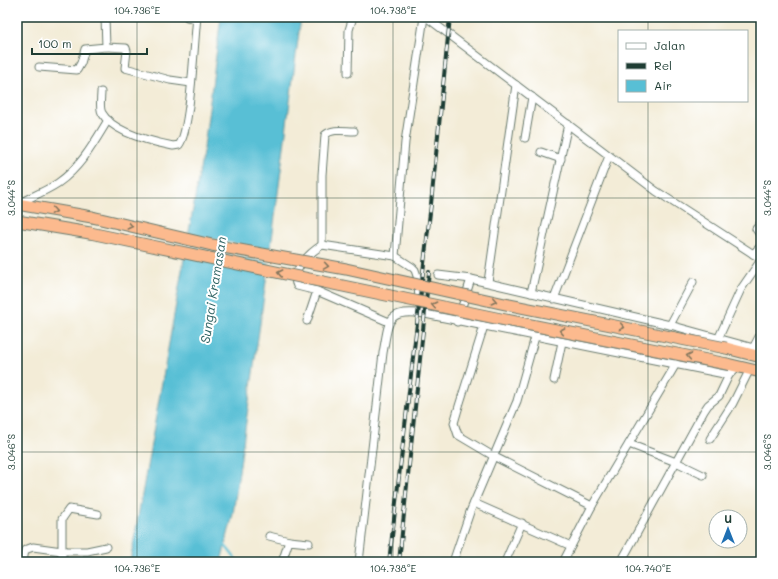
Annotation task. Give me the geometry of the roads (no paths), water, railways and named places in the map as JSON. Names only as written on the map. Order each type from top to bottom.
[{"type":"highway","points":[[17,204],[92,217],[212,245],[346,269],[505,304],[726,348],[761,358]]},
{"type":"highway","points":[[17,221],[90,232],[731,368],[756,370]]},
{"type":"street","points":[[105,17],[106,47]]},
{"type":"street","points":[[101,92],[101,110],[108,120],[135,137],[173,146],[179,145],[185,128],[197,18],[187,17]]},
{"type":"street","points":[[348,73],[349,30],[353,17]]},
{"type":"street","points":[[395,256],[405,142],[425,17],[656,191],[761,259],[741,288],[719,337]]},
{"type":"street","points":[[39,67],[76,71],[81,63],[85,49],[106,47],[126,48],[125,68],[170,80],[191,83]]},
{"type":"street","points":[[488,282],[516,85]]},
{"type":"street","points":[[525,138],[532,97]]},
{"type":"street","points":[[17,204],[58,183],[70,172],[84,158],[108,120]]},
{"type":"street","points":[[531,293],[568,124]]},
{"type":"street","points":[[322,246],[324,139],[328,131],[354,131]]},
{"type":"street","points":[[541,152],[561,159]]},
{"type":"street","points":[[554,298],[609,156]]},
{"type":"street","points":[[761,223],[756,230],[761,236]]},
{"type":"street","points":[[389,322],[317,291],[297,286],[295,282],[307,255],[322,246],[395,256],[412,266],[417,274],[419,313]]},
{"type":"street","points":[[753,254],[761,246]]},
{"type":"street","points":[[438,275],[488,282],[719,337],[761,350]]},
{"type":"street","points":[[457,322],[472,279]]},
{"type":"street","points":[[670,325],[693,282]]},
{"type":"street","points":[[307,321],[317,291]]},
{"type":"street","points":[[359,562],[389,322],[393,316],[406,312],[419,313],[457,322],[676,364],[731,368],[719,396],[708,405],[704,411],[621,562]]},
{"type":"street","points":[[484,326],[454,423],[455,430],[458,435],[495,457],[592,506]]},
{"type":"street","points":[[753,348],[761,333]]},
{"type":"street","points":[[453,562],[474,503],[495,457],[517,401],[535,337]]},
{"type":"street","points":[[554,380],[562,342]]},
{"type":"street","points":[[563,562],[592,506],[676,364]]},
{"type":"street","points":[[710,439],[756,370]]},
{"type":"street","points":[[629,444],[676,462],[703,475]]},
{"type":"street","points":[[474,503],[571,546]]},
{"type":"street","points":[[62,562],[60,527],[63,515],[69,509],[98,514]]},
{"type":"street","points":[[505,562],[522,523]]},
{"type":"street","points":[[269,536],[289,541],[309,543]]},
{"type":"street","points":[[282,562],[289,541]]},
{"type":"street","points":[[23,562],[25,550],[33,547],[62,551],[87,551],[106,547]]},
{"type":"water","name":"Sungai Kramasan","points":[[221,17],[301,17],[272,239],[233,514],[221,562],[130,562],[204,147]]},
{"type":"waterway","points":[[223,543],[235,558],[236,562]]},
{"type":"railway","points":[[389,562],[431,204],[450,17]]},
{"type":"railway","points":[[399,562],[429,272]]}]
